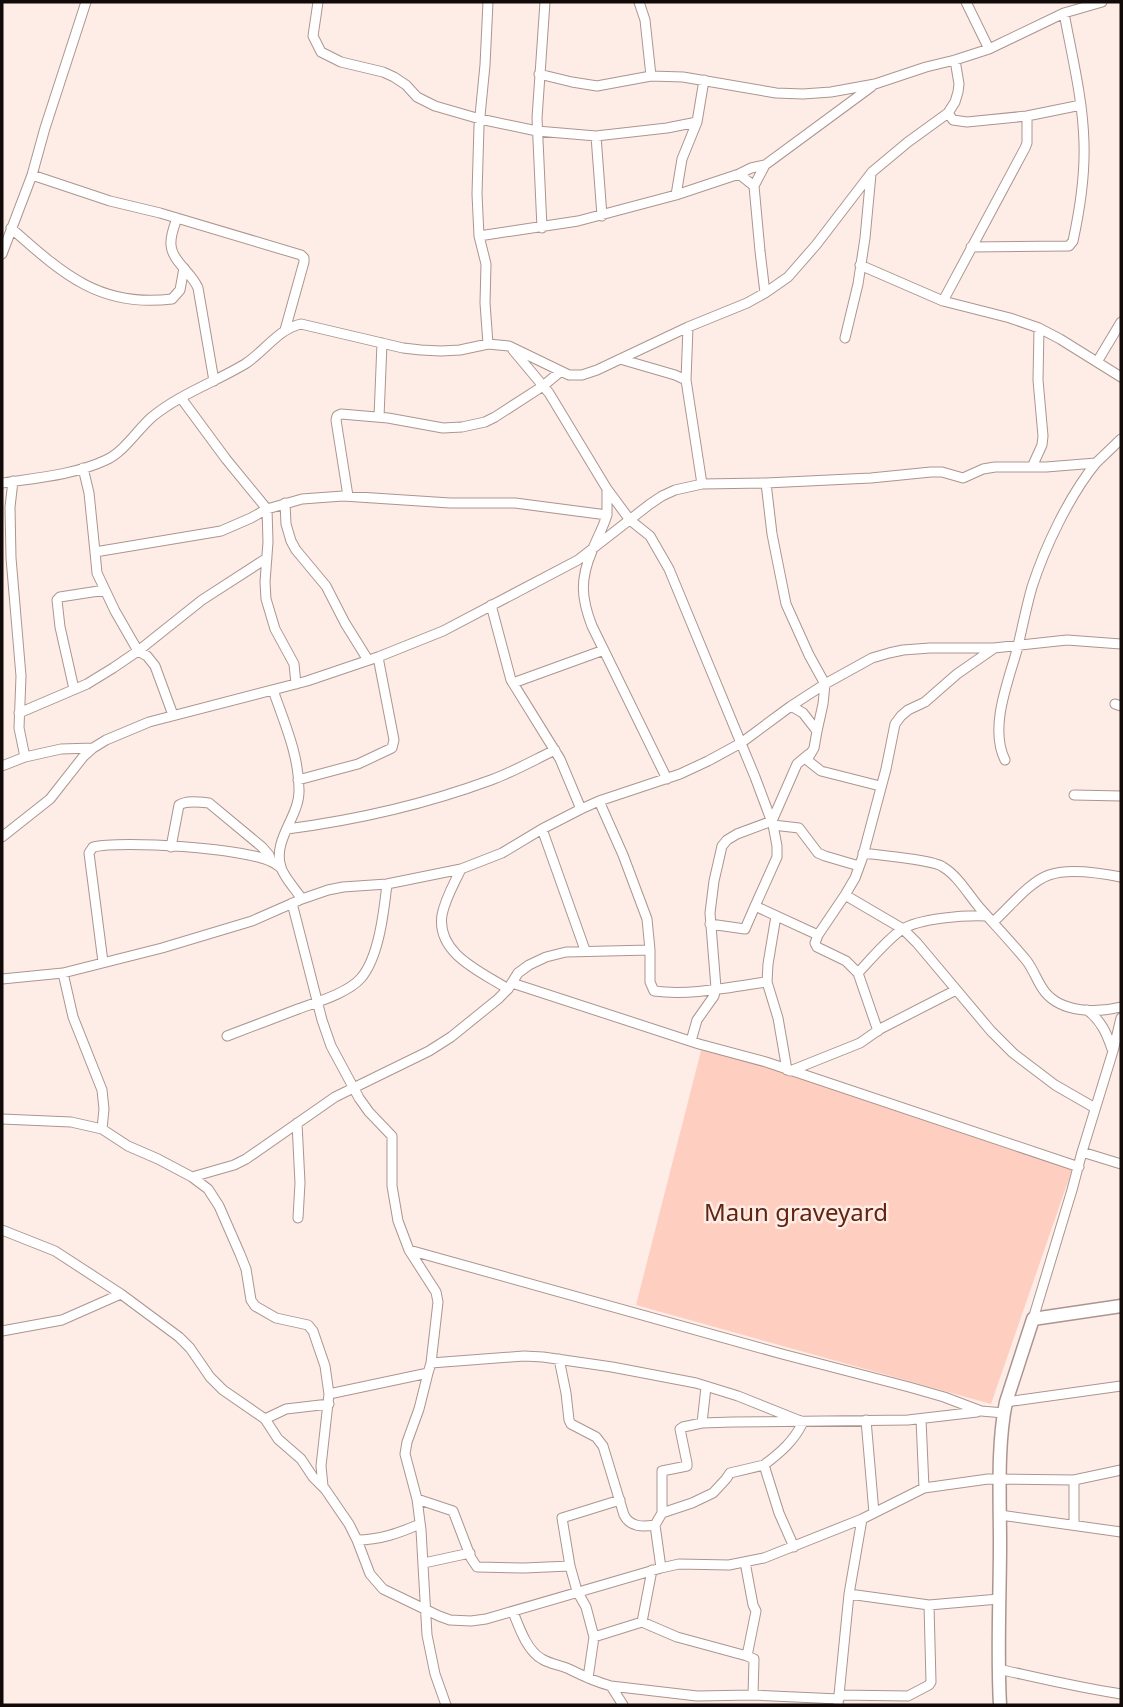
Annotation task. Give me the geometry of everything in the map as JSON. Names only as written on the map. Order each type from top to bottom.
[{"type":"street","points":[[2,254],[32,175],[86,2]]},
{"type":"street","points":[[318,2],[313,36],[321,52],[341,62],[394,77],[407,85],[417,97],[435,106],[537,131],[596,136],[697,122]]},
{"type":"street","points":[[488,2],[477,183],[479,236],[486,264],[488,344]]},
{"type":"street","points":[[542,228],[537,131],[545,2]]},
{"type":"street","points":[[639,2],[645,20],[651,76]]},
{"type":"street","points":[[966,2],[989,49]]},
{"type":"street","points":[[539,74],[597,86],[651,76],[704,80],[776,93],[831,92],[875,84],[989,49],[1064,13],[1101,2]]},
{"type":"street","points":[[971,247],[1069,246],[1071,243],[1083,182],[1084,144],[1081,104],[1064,13]]},
{"type":"street","points":[[2,483],[83,468],[108,459],[152,417],[253,359],[285,330],[294,326],[309,325],[402,348],[441,351],[488,344],[509,346],[569,374],[582,375],[597,370],[688,327],[747,303],[788,277],[816,246],[872,172],[948,113],[955,102],[960,84],[955,60]]},
{"type":"street","points":[[676,195],[682,159],[697,122],[704,80]]},
{"type":"street","points":[[479,236],[542,228],[602,216],[765,165],[875,84]]},
{"type":"street","points":[[948,113],[953,120],[967,122],[1027,116],[1081,104]]},
{"type":"street","points":[[943,301],[1025,148],[1027,116]]},
{"type":"street","points":[[596,136],[602,216]]},
{"type":"street","points":[[765,165],[754,186],[765,293]]},
{"type":"street","points":[[845,338],[860,265],[872,172]]},
{"type":"street","points":[[739,174],[754,186]]},
{"type":"street","points":[[32,175],[110,201],[301,255],[304,262],[285,330]]},
{"type":"street","points":[[177,218],[171,244],[173,253],[198,288],[214,381]]},
{"type":"street","points":[[11,228],[65,274],[113,297],[172,299],[180,290],[184,268]]},
{"type":"street","points":[[860,265],[943,301],[1039,328],[1121,377]]},
{"type":"street","points":[[1097,362],[1121,323]]},
{"type":"street","points":[[688,327],[687,380],[702,484]]},
{"type":"street","points":[[1032,467],[1043,436],[1038,380],[1039,328]]},
{"type":"street","points":[[379,417],[382,343]]},
{"type":"street","points":[[509,346],[543,386],[607,489],[630,520],[650,536],[669,569],[772,823],[777,857],[745,929],[710,924]]},
{"type":"street","points":[[620,359],[687,380]]},
{"type":"street","points":[[348,496],[337,416],[379,417],[443,428],[463,427],[485,422],[543,386],[561,371]]},
{"type":"street","points":[[181,398],[267,509],[266,599],[275,629],[293,664],[296,684]]},
{"type":"street","points":[[1005,760],[1002,754],[999,715],[1042,560],[1082,480],[1121,439]]},
{"type":"street","points":[[2,837],[50,799],[93,748],[124,732],[173,715],[296,684],[378,657],[443,631],[563,568],[592,550],[662,496],[675,490],[702,484],[871,478],[931,472],[963,478],[995,467],[1096,463]]},
{"type":"street","points":[[83,468],[89,493],[97,573],[138,651],[147,656],[155,666],[173,715]]},
{"type":"street","points":[[13,481],[10,534],[21,676],[19,728],[25,757]]},
{"type":"street","points":[[766,483],[772,534],[786,604],[824,684],[817,739],[807,760],[821,771],[880,786]]},
{"type":"street","points":[[607,489],[607,514],[585,570],[583,596],[588,617],[667,779]]},
{"type":"street","points":[[95,552],[222,531],[267,509],[302,499],[348,496],[450,503],[515,503],[607,514]]},
{"type":"street","points":[[285,503],[286,524],[291,541],[326,586],[368,660]]},
{"type":"street","points":[[19,713],[101,676],[138,651],[202,600],[267,558]]},
{"type":"street","points":[[74,689],[60,627],[57,600],[60,597],[105,590]]},
{"type":"street","points":[[491,605],[513,683],[555,751],[581,808]]},
{"type":"street","points":[[2,979],[63,973],[162,948],[263,917],[302,899],[343,887],[387,884],[461,869],[502,853],[581,808],[667,779],[708,761],[741,743],[824,684],[872,659],[903,650],[930,648],[994,648],[1067,640],[1121,644]]},
{"type":"street","points":[[878,1031],[858,973],[846,961],[817,947],[818,935],[855,878],[895,724],[908,710],[925,702],[957,674],[994,648]]},
{"type":"street","points":[[513,683],[604,650]]},
{"type":"street","points":[[298,780],[358,764],[393,748],[394,740],[378,657]]},
{"type":"street","points":[[273,691],[293,750],[299,792],[281,847],[281,868]]},
{"type":"street","points":[[791,706],[803,713],[817,731]]},
{"type":"street","points":[[2,766],[25,757],[61,749],[93,748]]},
{"type":"street","points":[[287,829],[349,819],[429,799],[491,780],[555,751]]},
{"type":"street","points":[[772,823],[797,764],[810,754]]},
{"type":"street","points":[[1074,795],[1121,796]]},
{"type":"street","points":[[599,801],[647,919],[650,982],[654,991],[676,992],[767,982]]},
{"type":"street","points":[[171,847],[179,805],[209,803],[262,848],[271,861]]},
{"type":"street","points":[[691,1041],[697,1020],[714,996],[716,988],[710,924],[714,881],[722,846],[727,840],[772,823],[799,828],[818,853],[859,866]]},
{"type":"street","points":[[542,829],[586,950]]},
{"type":"street","points":[[103,962],[93,900],[89,853],[93,847],[171,847],[234,852],[271,861],[281,868],[302,899]]},
{"type":"street","points":[[863,853],[943,866],[1031,967],[1050,998],[1063,1005],[1087,1010],[1121,1007]]},
{"type":"street","points":[[461,869],[442,915],[445,935],[454,953],[510,986],[765,1062],[1079,1167]]},
{"type":"street","points":[[858,973],[902,929],[938,919],[962,916],[990,919],[1049,875],[1084,872],[1121,877]]},
{"type":"street","points":[[227,1036],[317,1002],[349,988],[362,978],[371,962],[380,931],[387,884]]},
{"type":"street","points":[[845,895],[902,929],[918,943],[991,1031],[1013,1053],[1055,1085],[1095,1108]]},
{"type":"street","points":[[292,903],[331,1046],[359,1098],[392,1136],[391,1172],[398,1221],[409,1250],[436,1292],[438,1302],[430,1368],[405,1454],[417,1499],[420,1524],[426,1635],[446,1705]]},
{"type":"street","points":[[755,906],[818,935]]},
{"type":"street","points":[[776,916],[767,982],[789,1070]]},
{"type":"street","points":[[192,1177],[234,1165],[335,1097],[452,1037],[499,999],[518,973],[537,961],[566,952],[586,950],[650,950]]},
{"type":"street","points":[[63,973],[73,1017],[102,1090],[102,1129]]},
{"type":"street","points":[[789,1070],[860,1043],[956,990]]},
{"type":"street","points":[[1087,1010],[1097,1018],[1106,1032],[1113,1051]]},
{"type":"street","points":[[1000,1705],[1000,1478],[1005,1408],[1079,1167],[1121,1018]]},
{"type":"street","points":[[2,1119],[71,1122],[102,1129],[128,1146],[192,1177],[208,1189],[219,1206],[246,1269],[251,1300],[255,1306],[276,1318],[308,1325],[322,1354],[329,1399],[321,1466],[323,1486]]},
{"type":"street","points":[[297,1123],[300,1183],[298,1218]]},
{"type":"street","points":[[1082,1152],[1121,1164]]},
{"type":"street","points":[[2,1230],[55,1251],[121,1294],[179,1337],[210,1377],[223,1390],[265,1419],[278,1439],[323,1486],[349,1524],[370,1573],[378,1584],[439,1616],[459,1621],[486,1619],[577,1591],[680,1564],[730,1565],[764,1558],[862,1519],[924,1488],[1000,1478],[1074,1480],[1121,1470]]},
{"type":"street","points":[[409,1250],[909,1387],[981,1411]]},
{"type":"street","points":[[2,1331],[62,1320],[121,1294]]},
{"type":"street","points":[[1033,1319],[1121,1306]]},
{"type":"street","points":[[265,1419],[286,1409],[329,1399],[430,1368],[524,1356],[612,1367],[706,1387],[738,1396],[803,1422]]},
{"type":"street","points":[[559,1359],[571,1424],[596,1437],[603,1446],[624,1515],[631,1524],[642,1527],[655,1525]]},
{"type":"street","points":[[642,1622],[657,1569],[655,1525],[662,1513],[662,1471],[687,1466],[680,1429],[683,1427],[702,1423],[921,1419],[1005,1408],[1121,1386]]},
{"type":"street","points":[[702,1423],[706,1387]]},
{"type":"street","points":[[921,1419],[924,1488]]},
{"type":"street","points":[[866,1420],[874,1513]]},
{"type":"street","points":[[662,1513],[713,1493],[730,1473],[764,1465],[786,1448],[803,1422]]},
{"type":"street","points":[[764,1465],[779,1513],[794,1547]]},
{"type":"street","points":[[1073,1525],[1074,1480]]},
{"type":"street","points":[[417,1499],[453,1511],[477,1567],[570,1566]]},
{"type":"street","points":[[588,1678],[594,1637],[570,1566],[562,1518],[620,1500]]},
{"type":"street","points":[[1000,1515],[1121,1532]]},
{"type":"street","points":[[839,1700],[849,1594],[862,1519]]},
{"type":"street","points":[[357,1540],[372,1540],[392,1535],[420,1524]]},
{"type":"street","points":[[424,1563],[470,1553]]},
{"type":"street","points":[[746,1562],[753,1605],[756,1609],[747,1656]]},
{"type":"street","points":[[849,1594],[929,1605],[999,1599]]},
{"type":"street","points":[[513,1612],[523,1635],[541,1659],[611,1686],[696,1701],[753,1695],[839,1700],[907,1700],[931,1682],[929,1605]]},
{"type":"street","points":[[594,1637],[642,1622],[677,1637],[747,1656],[754,1659],[753,1695]]},
{"type":"street","points":[[998,1669],[1121,1694]]},
{"type":"street","points":[[611,1686],[623,1705]]},
{"type":"green space","name":"Maun graveyard","points":[[703,1043],[1073,1167],[991,1404],[636,1305]]}]
